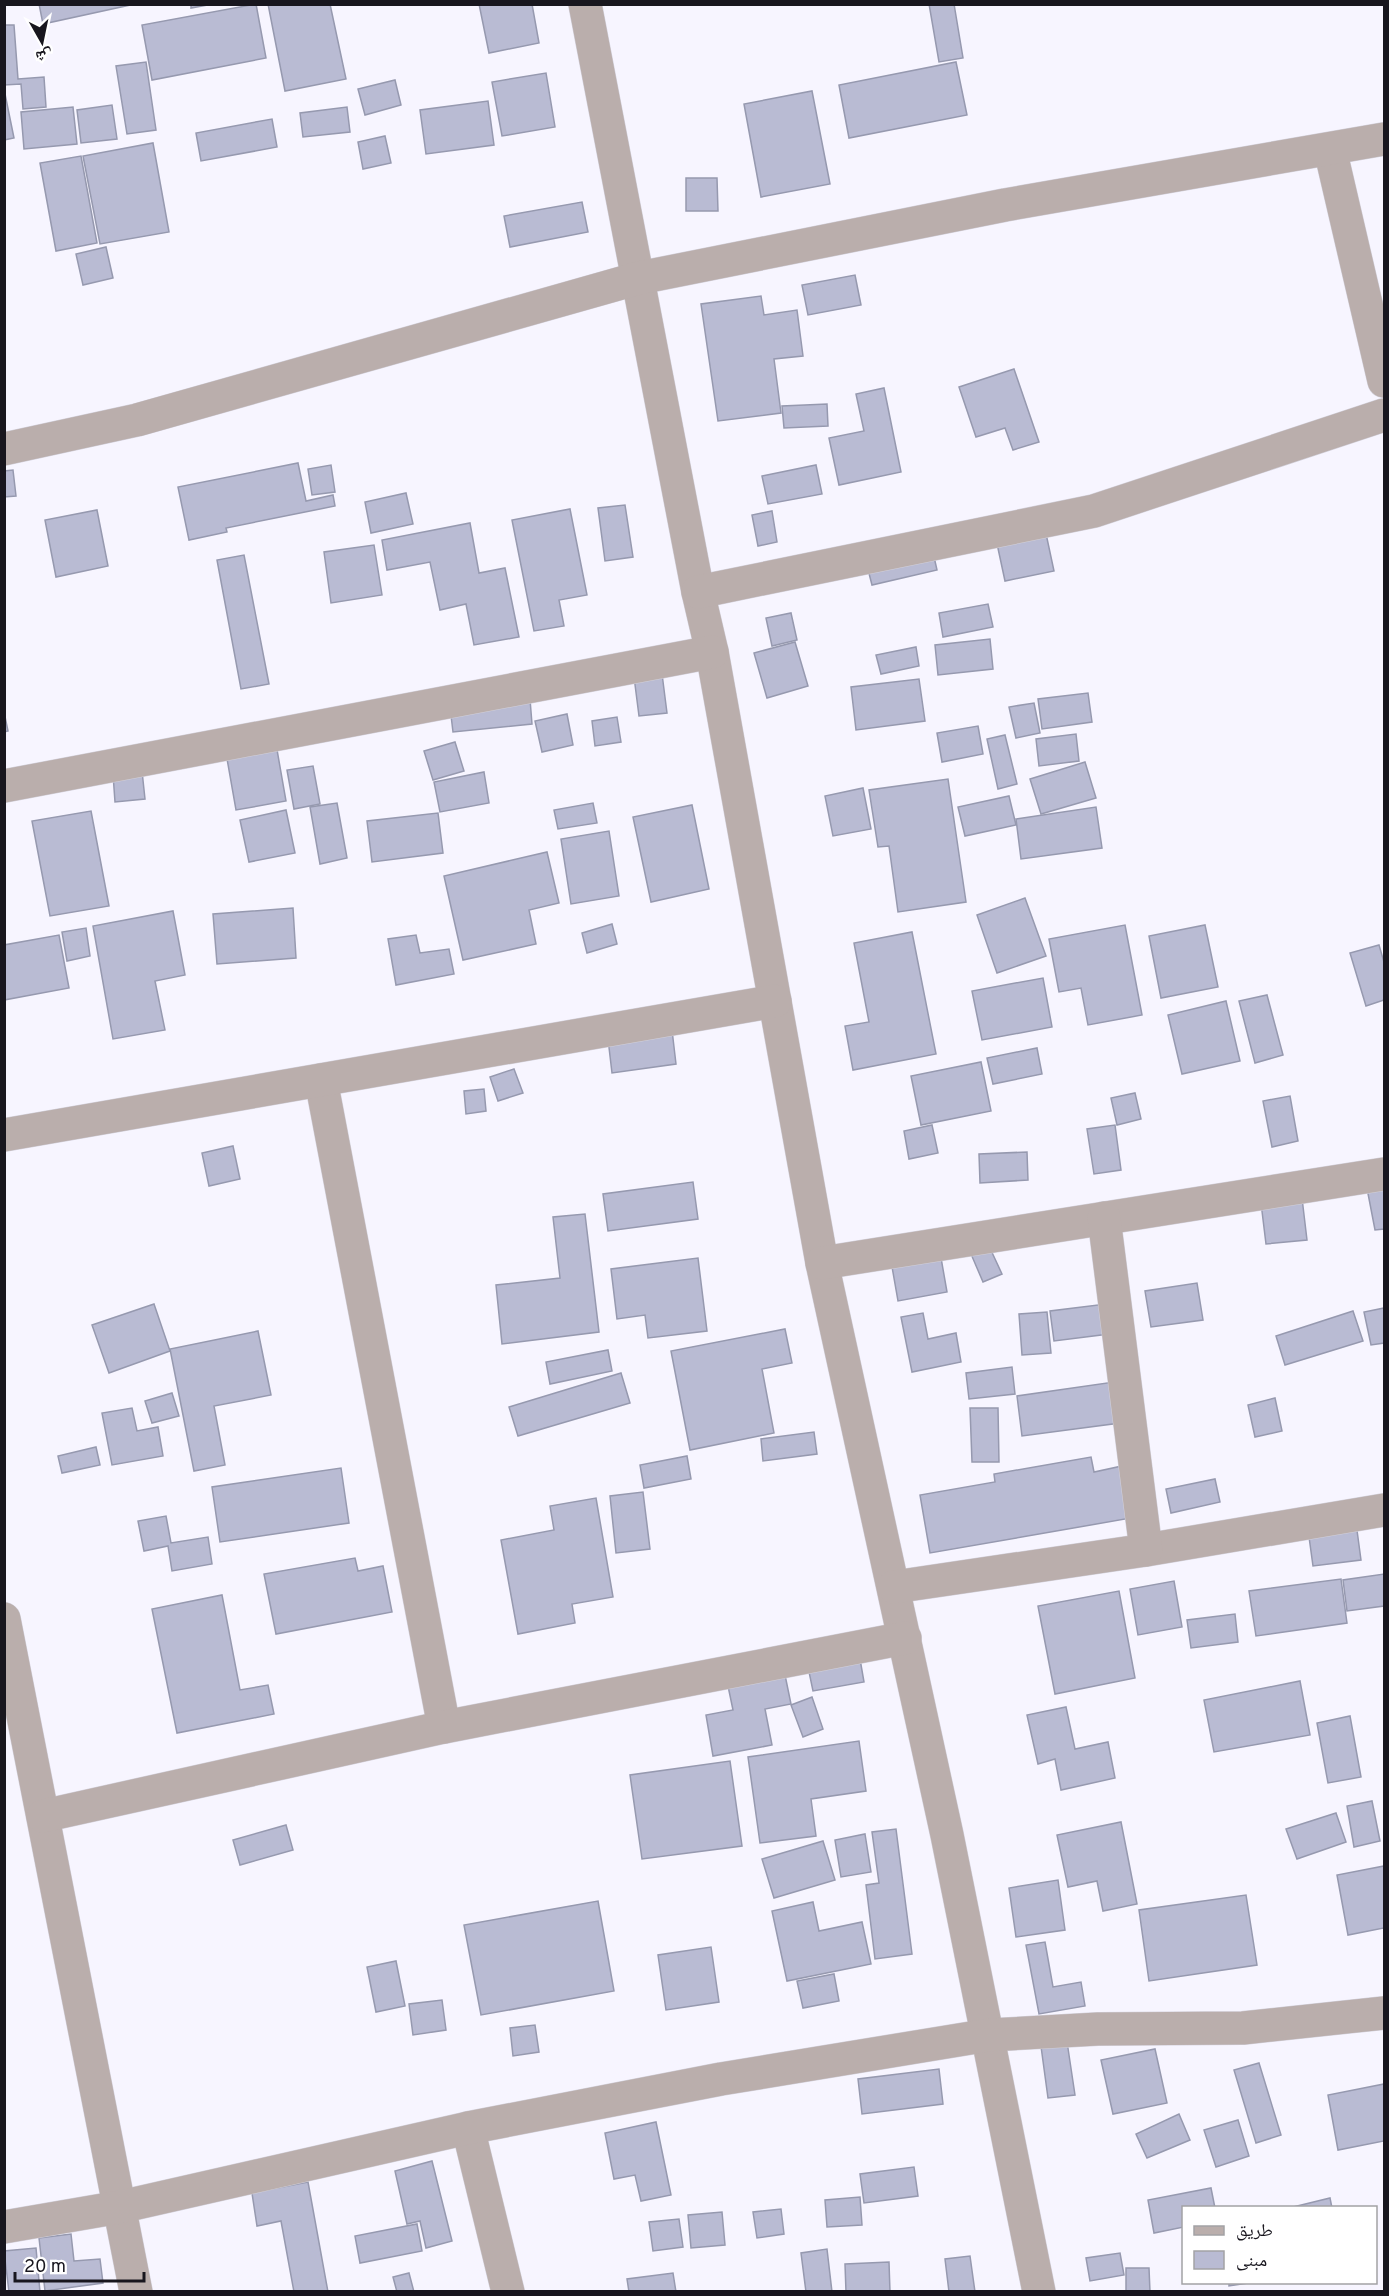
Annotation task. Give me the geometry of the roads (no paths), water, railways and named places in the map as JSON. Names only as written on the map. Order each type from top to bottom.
[{"type":"street","points":[[585,4],[698,592],[712,652],[822,1263],[894,1587],[989,2035],[1039,2292]]},
{"type":"street","points":[[4,449],[136,420],[639,278],[1005,205],[1384,139]]},
{"type":"street","points":[[1330,148],[1384,381]]},
{"type":"street","points":[[698,592],[1095,511],[1384,415]]},
{"type":"street","points":[[4,786],[712,652]]},
{"type":"street","points":[[4,1135],[775,1001]]},
{"type":"street","points":[[321,1080],[444,1727]]},
{"type":"street","points":[[822,1263],[1384,1174]]},
{"type":"street","points":[[1104,1218],[1146,1550]]},
{"type":"street","points":[[894,1587],[1146,1550],[1384,1510]]},
{"type":"street","points":[[4,1619],[136,2292]]},
{"type":"street","points":[[43,1816],[444,1727],[905,1638]]},
{"type":"street","points":[[4,2227],[120,2207],[468,2128],[721,2079],[989,2035],[1098,2029],[1243,2028],[1384,2013]]},
{"type":"street","points":[[468,2128],[508,2292]]}]
